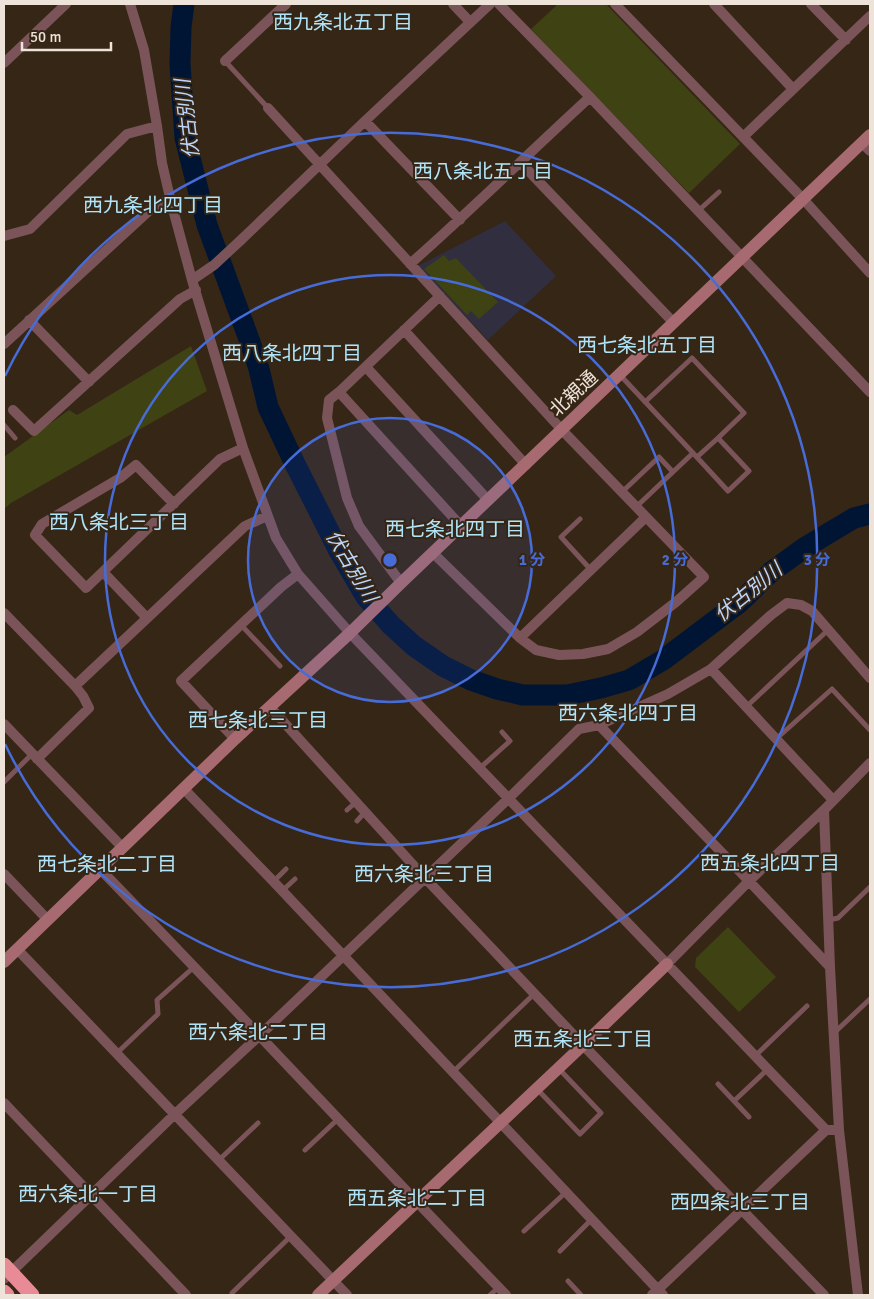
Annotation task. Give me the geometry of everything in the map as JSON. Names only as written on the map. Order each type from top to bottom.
[{"type":"highway","points":[[6,1272],[32,1295]]},
{"type":"highway","points":[[4,1292],[7,1295]]},
{"type":"street","points":[[4,63],[66,4]]},
{"type":"street","points":[[130,4],[144,50],[162,163],[192,280],[243,448],[267,516],[276,538],[298,574],[350,633],[826,1130]]},
{"type":"street","points":[[225,61],[286,4]]},
{"type":"street","points":[[453,4],[470,22]]},
{"type":"street","points":[[192,280],[214,265],[241,240],[365,120],[490,4]]},
{"type":"street","points":[[499,4],[870,392]]},
{"type":"street","points":[[615,4],[804,200],[870,272]]},
{"type":"street","points":[[714,4],[793,89]]},
{"type":"street","points":[[811,4],[846,40]]},
{"type":"street","points":[[743,137],[870,16]]},
{"type":"street","points":[[410,264],[460,220],[590,97]]},
{"type":"street","points":[[268,108],[562,430],[704,577],[676,602],[637,632],[608,649],[559,656],[536,650],[520,638],[433,553]]},
{"type":"street","points":[[365,120],[460,220]]},
{"type":"street","points":[[4,236],[30,229],[127,134],[157,126]]},
{"type":"street","name":"北親通","points":[[4,962],[235,739],[350,633],[742,258],[868,143]]},
{"type":"street","points":[[520,162],[674,323]]},
{"type":"street","points":[[4,344],[152,208],[171,202]]},
{"type":"street","points":[[13,410],[34,431],[180,298],[196,290]]},
{"type":"street","points":[[401,583],[360,526],[347,498],[327,418],[329,400],[440,296]]},
{"type":"street","points":[[29,320],[89,382]]},
{"type":"street","points":[[404,330],[526,465]]},
{"type":"street","points":[[366,367],[488,500]]},
{"type":"street","points":[[338,392],[461,526]]},
{"type":"street","points":[[174,504],[136,465],[120,478],[42,524],[35,535],[86,588],[174,504],[220,459],[243,448]]},
{"type":"street","points":[[75,686],[245,526],[267,516]]},
{"type":"street","points":[[520,638],[646,517]]},
{"type":"street","points":[[103,572],[147,618]]},
{"type":"street","points":[[235,739],[181,681],[280,587],[298,574]]},
{"type":"street","points":[[6,1272],[91,1196],[175,1114],[426,878],[579,729],[599,725],[668,694],[710,669],[787,603],[801,605],[812,611],[870,678]]},
{"type":"street","points":[[4,613],[75,686],[89,708],[35,757]]},
{"type":"street","points":[[710,669],[833,800]]},
{"type":"street","points":[[270,707],[534,994],[824,1295]]},
{"type":"street","points":[[4,724],[123,848]]},
{"type":"street","points":[[599,725],[830,967]]},
{"type":"street","points":[[318,1295],[668,964],[749,881],[824,810],[870,763]]},
{"type":"street","points":[[184,789],[591,1220],[658,1294],[742,1209],[826,1130],[839,1130]]},
{"type":"street","points":[[824,810],[827,920],[839,1130],[858,1295]]},
{"type":"street","points":[[100,869],[502,1291]]},
{"type":"street","points":[[4,874],[47,919]]},
{"type":"street","points":[[17,949],[347,1295]]},
{"type":"street","points":[[4,1103],[186,1295]]},
{"type":"lane","points":[[225,61],[268,108]]},
{"type":"lane","points":[[698,211],[719,192]]},
{"type":"lane","points":[[636,507],[673,472],[718,438],[744,413],[692,358],[645,402]]},
{"type":"lane","points":[[620,375],[728,491],[749,471],[718,438]]},
{"type":"lane","points":[[4,425],[15,438]]},
{"type":"lane","points":[[622,492],[659,457],[673,472]]},
{"type":"lane","points":[[580,520],[561,537],[591,570]]},
{"type":"lane","points":[[241,625],[280,666]]},
{"type":"lane","points":[[746,707],[828,630]]},
{"type":"lane","points":[[776,740],[832,689],[870,730]]},
{"type":"lane","points":[[480,768],[510,741],[502,732]]},
{"type":"lane","points":[[4,782],[35,757]]},
{"type":"lane","points":[[347,810],[356,802]]},
{"type":"lane","points":[[357,820],[366,812]]},
{"type":"lane","points":[[273,882],[286,870]]},
{"type":"lane","points":[[282,891],[295,879]]},
{"type":"lane","points":[[827,920],[838,918],[870,887]]},
{"type":"lane","points":[[117,1053],[158,1014],[157,1000],[194,967]]},
{"type":"lane","points":[[452,1072],[534,994]]},
{"type":"lane","points":[[833,1033],[870,999]]},
{"type":"lane","points":[[755,1056],[807,1006]]},
{"type":"lane","points":[[537,1089],[580,1134],[601,1113],[559,1068]]},
{"type":"lane","points":[[734,1101],[768,1069]]},
{"type":"lane","points":[[718,1084],[749,1117]]},
{"type":"lane","points":[[305,1150],[338,1119]]},
{"type":"lane","points":[[219,1160],[258,1124]]},
{"type":"lane","points":[[524,1231],[565,1193]]},
{"type":"lane","points":[[560,1251],[591,1220]]},
{"type":"lane","points":[[232,1293],[291,1236]]},
{"type":"lane","points":[[568,1281],[581,1295]]},
{"type":"lane","points":[[490,1295],[502,1291]]},
{"type":"shaded area","points":[[505,221],[556,276],[488,340],[418,266]]},
{"type":"green space","points":[[558,4],[606,4],[740,144],[689,193],[531,29]]},
{"type":"green space","points":[[444,255],[449,261],[456,258],[498,302],[479,319],[471,311],[467,315],[424,269]]},
{"type":"green space","points":[[191,346],[207,391],[11,503],[4,509],[4,457],[69,410],[77,415]]},
{"type":"green space","points":[[728,927],[776,977],[739,1012],[695,967],[696,958]]},
{"type":"waterway","name":"伏古別川","points":[[184,4],[180,64],[185,138],[207,225],[250,342],[268,407],[339,551],[366,597],[391,625],[414,646],[443,666],[471,680],[523,695],[567,695],[629,680],[663,660],[740,602],[771,572],[804,548],[854,518],[870,514]]},
{"type":"district","name":"西九条北五丁目","points":[[343,22]]},
{"type":"district","name":"西八条北五丁目","points":[[483,171]]},
{"type":"district","name":"西九条北四丁目","points":[[153,205]]},
{"type":"district","name":"西七条北五丁目","points":[[647,345]]},
{"type":"district","name":"西八条北四丁目","points":[[292,353]]},
{"type":"district","name":"西八条北三丁目","points":[[119,522]]},
{"type":"district","name":"西七条北四丁目","points":[[455,529]]},
{"type":"district","name":"西六条北四丁目","points":[[628,713]]},
{"type":"district","name":"西七条北三丁目","points":[[258,720]]},
{"type":"district","name":"西五条北四丁目","points":[[770,863]]},
{"type":"district","name":"西七条北二丁目","points":[[107,864]]},
{"type":"district","name":"西六条北三丁目","points":[[424,874]]},
{"type":"district","name":"西六条北二丁目","points":[[258,1032]]},
{"type":"district","name":"西五条北三丁目","points":[[583,1039]]},
{"type":"district","name":"西六条北一丁目","points":[[88,1194]]},
{"type":"district","name":"西五条北二丁目","points":[[417,1198]]},
{"type":"district","name":"西四条北三丁目","points":[[740,1202]]}]
